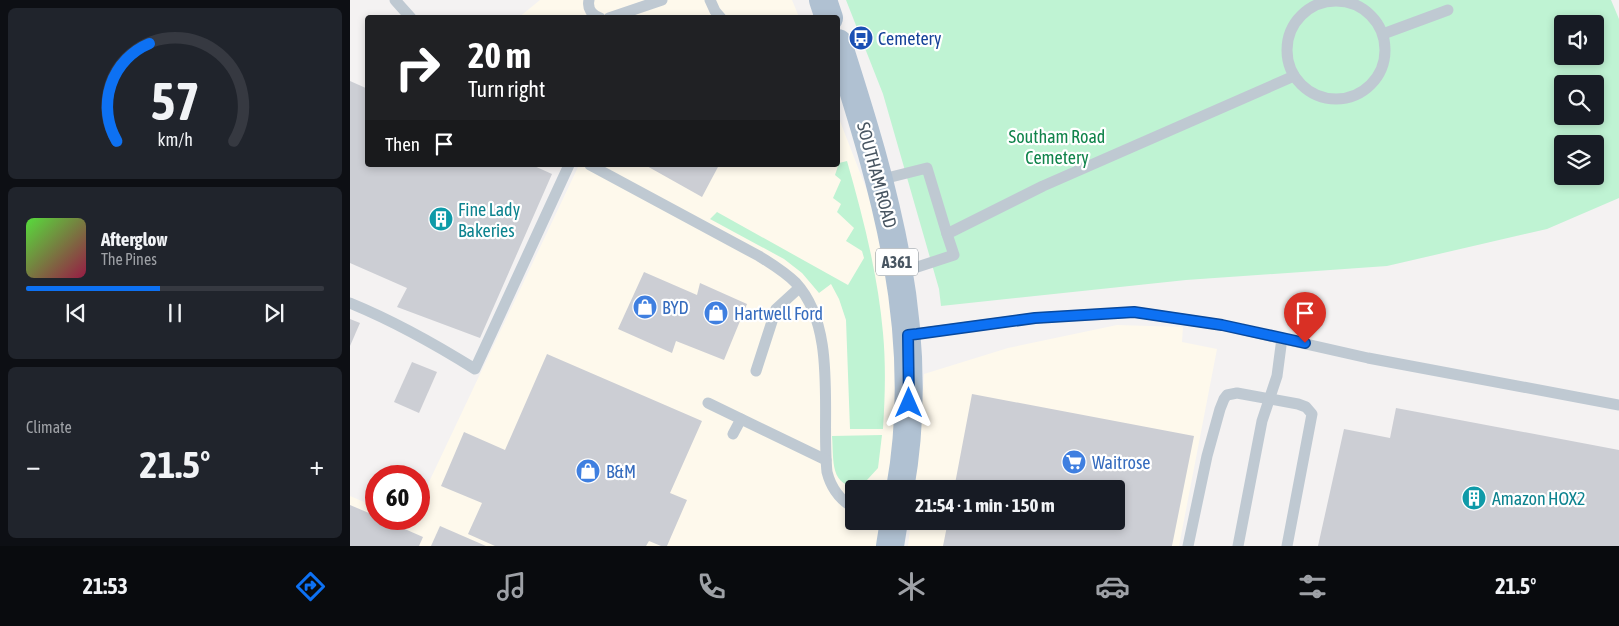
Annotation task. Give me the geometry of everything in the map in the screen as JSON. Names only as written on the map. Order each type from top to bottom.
[{"type":"main road","points":[[823,0],[828,15]]},
{"type":"main road","name":"SOUTHAM ROAD","points":[[840,49],[862,117],[891,228],[908,335],[910,390],[908,430],[901,480]]},
{"type":"main road","points":[[890,546],[893,530]]},
{"type":"lane","points":[[395,0],[408,15]]},
{"type":"lane","points":[[589,0],[590,10],[596,15]]},
{"type":"lane","points":[[710,0],[718,15]]},
{"type":"lane","points":[[617,15],[656,1]]},
{"type":"lane","points":[[1334,2],[1349,3],[1364,9],[1375,20],[1383,34],[1385,54],[1379,74],[1359,94],[1345,99],[1330,99],[1316,95],[1304,87],[1294,76],[1289,63],[1287,48],[1290,34],[1296,22],[1306,12],[1318,5],[1334,2]]},
{"type":"lane","points":[[1383,34],[1448,10]]},
{"type":"lane","points":[[947,234],[1043,186],[1294,76]]},
{"type":"lane","points":[[350,303],[370,311],[437,346],[475,369],[568,167]]},
{"type":"lane","points":[[594,167],[773,264],[799,288],[810,303],[820,329],[824,353],[826,460],[829,482],[845,502]]},
{"type":"lane","points":[[879,180],[927,168],[954,256],[899,273]]},
{"type":"lane","points":[[756,371],[776,309],[799,288]]},
{"type":"lane","points":[[908,335],[1035,318],[1134,312],[1222,325],[1368,358],[1619,405]]},
{"type":"lane","points":[[1238,546],[1262,421],[1277,376],[1282,338]]},
{"type":"lane","points":[[1188,546],[1207,456],[1224,399],[1228,394],[1237,393],[1298,404],[1306,407],[1312,414],[1287,546]]},
{"type":"lane","points":[[708,403],[826,460]]},
{"type":"lane","points":[[733,434],[741,419]]},
{"type":"shaded area","points":[[540,0],[792,0],[798,15],[522,15]]},
{"type":"shaded area","points":[[840,121],[899,273],[895,480],[845,480],[845,530],[892,530],[889,546],[350,546],[350,496],[365,502],[365,530],[430,530],[430,480],[578,167],[840,167]]},
{"type":"shaded area","points":[[1117,325],[1183,327],[1182,342],[1217,349],[1179,546],[908,546],[910,530],[1125,530],[1125,480],[916,480],[924,374],[1008,348]]},
{"type":"green space","name":"Southam Road Cemetery","points":[[846,0],[1611,0],[1619,19],[1619,198],[1547,229],[1387,266],[1186,280],[941,306],[939,289],[883,94]]},
{"type":"green space","points":[[847,161],[859,203],[878,290],[885,369],[883,429],[850,429],[846,320],[839,299],[831,284],[819,293],[802,273],[784,259],[710,219],[717,212],[848,285],[864,258],[862,251],[846,241],[854,228],[837,212],[841,204],[833,198],[841,180],[835,175],[838,167],[840,167],[840,163]]},
{"type":"green space","points":[[882,435],[878,468],[867,480],[845,480],[845,484],[840,479],[834,465],[832,436]]},
{"type":"building","name":"Fine Lady Bakeries","points":[[350,81],[365,88],[365,167],[536,167],[552,174],[480,338],[397,307],[407,288],[350,263]]},
{"type":"building","points":[[649,167],[718,167],[702,197]]},
{"type":"building","points":[[644,272],[697,295],[700,283],[747,304],[724,360],[676,341],[672,353],[618,329]]},
{"type":"building","points":[[350,319],[360,323],[350,346]]},
{"type":"building","name":"B&M","points":[[547,354],[702,421],[670,493],[687,500],[667,546],[661,546],[649,541],[646,546],[495,546],[468,534],[482,503],[441,486],[464,432],[505,450]]},
{"type":"building","points":[[412,362],[437,372],[419,413],[394,402]]},
{"type":"building","name":"Waitrose","points":[[972,394],[1194,436],[1172,546],[943,546],[946,530],[1125,530],[1125,480],[956,480]]},
{"type":"building","name":"Amazon HOX2","points":[[1396,408],[1619,450],[1619,546],[1318,546],[1344,429],[1390,438]]},
{"type":"building","points":[[350,505],[365,511],[365,530],[407,530],[423,537],[419,546],[350,546]]},
{"type":"building","points":[[440,526],[486,546],[431,546]]},
{"type":"place","name":"Cemetery","points":[[861,38]]},
{"type":"place","name":"Fine Lady Bakeries","points":[[441,219]]},
{"type":"place","name":"BYD","points":[[645,307]]},
{"type":"place","name":"Hartwell Ford","points":[[716,313]]},
{"type":"place","name":"Waitrose","points":[[1074,462]]},
{"type":"place","name":"B&M","points":[[588,471]]},
{"type":"place","name":"Amazon HOX2","points":[[1474,498]]},
{"type":"route","points":[[909,403],[908,335],[1035,318],[1134,312],[1222,325],[1305,343]]}]
